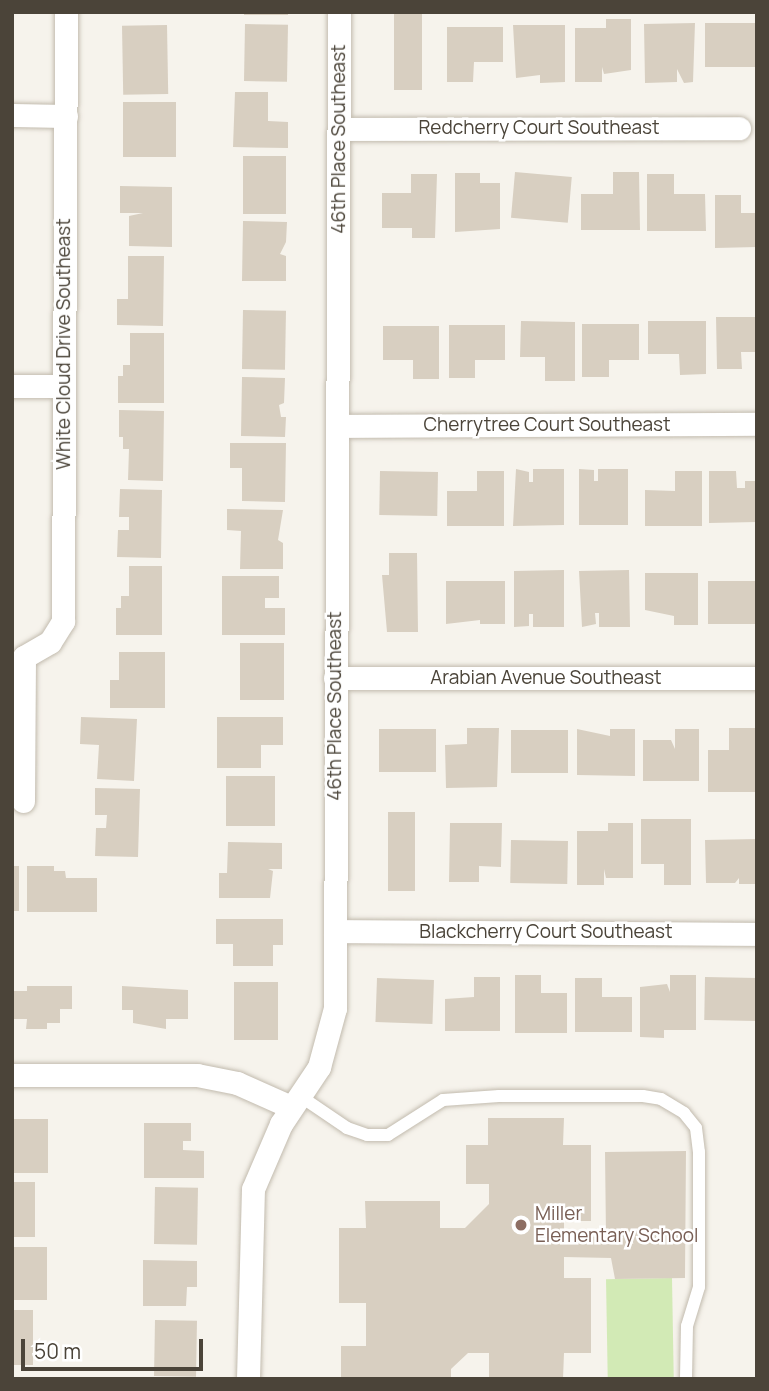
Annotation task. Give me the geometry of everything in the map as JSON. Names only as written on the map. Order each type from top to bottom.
[{"type":"street","name":"White Cloud Drive Southeast","points":[[18,657],[50,642],[63,621],[66,12]]},
{"type":"street","name":"46th Place Southeast","points":[[248,1379],[250,1209],[258,1171],[295,1101],[319,1067],[331,1033],[335,931],[339,12]]},
{"type":"street","points":[[12,115],[66,116]]},
{"type":"street","name":"Redcherry Court Southeast","points":[[339,129],[740,128]]},
{"type":"street","points":[[12,386],[64,386]]},
{"type":"street","name":"Cherrytree Court Southeast","points":[[337,426],[757,424]]},
{"type":"street","points":[[18,657],[23,801]]},
{"type":"street","name":"Arabian Avenue Southeast","points":[[335,678],[757,678]]},
{"type":"street","name":"Blackcherry Court Southeast","points":[[335,931],[757,934]]},
{"type":"street","points":[[12,1075],[197,1075],[237,1083],[295,1101]]},
{"type":"lane","points":[[295,1101],[347,1128],[367,1135],[388,1135],[443,1100],[499,1096],[643,1096],[661,1099],[684,1113],[696,1128],[699,1152],[699,1287],[687,1326],[686,1379]]},
{"type":"green space","points":[[672,1278],[674,1379],[608,1379],[606,1279]]},
{"type":"building","points":[[244,12],[288,12],[288,15],[244,15]]},
{"type":"building","points":[[394,12],[422,12],[422,90],[394,90]]},
{"type":"building","points":[[606,19],[631,19],[631,70],[604,74],[602,67],[602,82],[575,82],[575,28],[606,28]]},
{"type":"building","points":[[695,23],[693,82],[684,83],[677,69],[677,82],[645,83],[644,24]]},
{"type":"building","points":[[705,23],[757,23],[757,67],[705,67]]},
{"type":"building","points":[[245,24],[288,25],[287,82],[244,81]]},
{"type":"building","points":[[167,25],[168,94],[123,95],[122,26]]},
{"type":"building","points":[[513,25],[565,25],[565,82],[540,83],[540,75],[516,78]]},
{"type":"building","points":[[447,27],[503,27],[503,62],[474,62],[473,82],[447,82]]},
{"type":"building","points":[[235,92],[268,92],[268,121],[288,122],[288,148],[233,147]]},
{"type":"building","points":[[123,102],[176,102],[176,157],[123,157]]},
{"type":"building","points":[[243,156],[286,156],[286,214],[243,214]]},
{"type":"building","points":[[515,172],[572,177],[568,223],[511,218]]},
{"type":"building","points":[[613,172],[639,172],[640,230],[581,230],[581,194],[613,194]]},
{"type":"building","points":[[455,173],[480,173],[480,183],[500,183],[500,229],[455,232]]},
{"type":"building","points":[[411,174],[437,174],[435,238],[412,238],[412,228],[382,228],[382,193],[411,193]]},
{"type":"building","points":[[647,174],[674,174],[674,194],[705,194],[706,231],[647,231]]},
{"type":"building","points":[[120,186],[172,187],[172,247],[129,246],[129,216],[143,213],[120,213]]},
{"type":"building","points":[[715,195],[741,195],[741,213],[757,213],[757,247],[715,248]]},
{"type":"building","points":[[243,221],[287,222],[286,242],[280,254],[286,256],[286,281],[242,281]]},
{"type":"building","points":[[128,256],[164,256],[163,326],[117,325],[117,299],[128,299]]},
{"type":"building","points":[[243,310],[286,311],[285,370],[242,369]]},
{"type":"building","points":[[716,317],[757,317],[757,352],[741,352],[742,369],[717,369]]},
{"type":"building","points":[[521,321],[575,322],[575,381],[545,381],[545,357],[520,357]]},
{"type":"building","points":[[648,321],[706,321],[706,374],[680,375],[679,354],[648,354]]},
{"type":"building","points":[[582,324],[639,324],[639,360],[609,360],[609,377],[582,377]]},
{"type":"building","points":[[449,325],[505,325],[505,360],[475,360],[475,378],[449,378]]},
{"type":"building","points":[[383,326],[439,326],[439,379],[413,379],[413,360],[383,360]]},
{"type":"building","points":[[130,333],[164,333],[164,403],[118,403],[118,376],[123,376],[123,365],[130,365]]},
{"type":"building","points":[[242,377],[285,378],[284,403],[279,405],[281,417],[286,417],[285,437],[241,436]]},
{"type":"building","points":[[119,410],[164,411],[163,481],[128,480],[129,449],[123,449],[123,437],[119,437]]},
{"type":"building","points":[[230,443],[286,443],[285,502],[242,501],[242,468],[230,468]]},
{"type":"building","points":[[516,469],[529,472],[529,482],[533,482],[533,469],[564,469],[564,525],[513,526]]},
{"type":"building","points":[[579,469],[594,470],[594,481],[598,481],[598,469],[628,469],[628,525],[579,525]]},
{"type":"building","points":[[380,471],[438,472],[437,516],[379,515]]},
{"type":"building","points":[[477,471],[504,471],[504,526],[447,526],[447,491],[477,491]]},
{"type":"building","points":[[675,471],[702,471],[702,526],[645,526],[645,490],[675,491]]},
{"type":"building","points":[[709,471],[736,471],[737,488],[745,488],[745,481],[757,481],[757,522],[709,523]]},
{"type":"building","points":[[120,489],[162,490],[161,558],[117,557],[118,530],[129,530],[129,517],[119,517]]},
{"type":"building","points":[[227,509],[283,510],[278,540],[283,543],[283,569],[240,569],[241,531],[227,530]]},
{"type":"building","points":[[389,553],[417,553],[418,632],[387,632],[382,575],[389,575]]},
{"type":"building","points":[[129,566],[162,566],[162,635],[116,635],[116,608],[121,608],[121,596],[129,596]]},
{"type":"building","points":[[564,570],[564,627],[533,627],[533,614],[529,614],[529,626],[514,627],[514,571]]},
{"type":"building","points":[[629,570],[630,627],[599,627],[599,613],[595,613],[596,624],[582,627],[579,571]]},
{"type":"building","points":[[645,573],[698,573],[698,625],[674,625],[674,616],[645,610]]},
{"type":"building","points":[[222,576],[279,576],[279,598],[265,598],[265,608],[285,608],[285,635],[222,635]]},
{"type":"building","points":[[446,581],[505,581],[505,624],[480,624],[480,620],[446,624]]},
{"type":"building","points":[[708,581],[757,581],[757,624],[708,624]]},
{"type":"building","points":[[240,643],[284,643],[284,700],[240,700]]},
{"type":"building","points":[[119,652],[165,652],[165,708],[110,708],[110,680],[119,680]]},
{"type":"building","points":[[81,717],[137,719],[134,781],[97,779],[99,745],[80,744]]},
{"type":"building","points":[[217,717],[283,717],[283,745],[261,745],[261,768],[217,768]]},
{"type":"building","points":[[467,728],[499,728],[497,787],[446,788],[445,745],[467,744]]},
{"type":"building","points":[[729,728],[757,728],[757,792],[708,792],[708,750],[729,750]]},
{"type":"building","points":[[379,729],[436,729],[436,772],[379,772]]},
{"type":"building","points":[[577,729],[610,736],[610,729],[635,729],[635,776],[577,775]]},
{"type":"building","points":[[675,729],[699,729],[699,781],[643,781],[643,740],[671,740],[675,749]]},
{"type":"building","points":[[511,730],[568,730],[568,773],[511,773]]},
{"type":"building","points":[[226,776],[275,776],[275,826],[226,826]]},
{"type":"building","points":[[95,788],[140,789],[138,857],[95,856],[96,828],[106,828],[107,815],[95,815]]},
{"type":"building","points":[[388,812],[415,812],[415,891],[388,891]]},
{"type":"building","points":[[641,819],[691,819],[691,885],[664,885],[664,864],[641,864]]},
{"type":"building","points":[[450,823],[502,823],[501,867],[479,866],[479,882],[449,882]]},
{"type":"building","points":[[608,823],[633,823],[633,878],[606,878],[604,869],[604,885],[577,885],[577,831],[608,831]]},
{"type":"building","points":[[757,839],[757,884],[739,884],[739,878],[735,883],[706,883],[705,840]]},
{"type":"building","points":[[511,840],[568,841],[567,884],[510,883]]},
{"type":"building","points":[[228,842],[282,843],[282,869],[268,869],[273,871],[270,898],[219,898],[219,873],[227,873]]},
{"type":"building","points":[[12,866],[19,866],[19,911],[12,911]]},
{"type":"building","points":[[27,866],[54,866],[54,871],[65,871],[66,878],[97,878],[97,912],[27,912]]},
{"type":"building","points":[[216,919],[283,919],[283,945],[273,945],[273,966],[233,966],[233,944],[216,944]]},
{"type":"building","points":[[515,975],[541,975],[541,993],[567,993],[567,1033],[515,1033]]},
{"type":"building","points":[[670,975],[696,975],[696,1030],[664,1030],[664,1038],[640,1037],[640,987],[667,984],[670,992]]},
{"type":"building","points":[[474,977],[500,977],[500,1031],[445,1031],[445,999],[474,997]]},
{"type":"building","points":[[705,977],[757,978],[756,1021],[704,1020]]},
{"type":"building","points":[[377,978],[434,980],[432,1024],[375,1022]]},
{"type":"building","points":[[575,978],[602,978],[602,997],[632,997],[632,1032],[575,1032]]},
{"type":"building","points":[[234,982],[278,982],[278,1040],[234,1040]]},
{"type":"building","points":[[27,986],[72,986],[72,1009],[60,1009],[60,1023],[47,1023],[47,1029],[26,1029],[27,1019],[12,1019],[12,991],[27,991]]},
{"type":"building","points":[[122,986],[188,990],[188,1019],[166,1019],[166,1029],[133,1023],[133,1010],[122,1010]]},
{"type":"building","points":[[488,1118],[564,1118],[563,1145],[591,1145],[591,1221],[564,1221],[564,1236],[606,1237],[605,1152],[686,1151],[685,1278],[615,1279],[611,1258],[564,1257],[564,1278],[591,1278],[591,1353],[564,1353],[563,1379],[489,1379],[489,1353],[468,1353],[451,1369],[451,1379],[341,1379],[341,1346],[366,1346],[366,1303],[339,1303],[339,1228],[366,1228],[365,1201],[440,1201],[440,1228],[465,1228],[489,1204],[489,1184],[466,1184],[466,1145],[488,1145]]},
{"type":"building","points":[[12,1119],[48,1119],[48,1173],[12,1173]]},
{"type":"building","points":[[144,1123],[191,1123],[191,1141],[183,1141],[183,1150],[204,1151],[204,1178],[144,1178]]},
{"type":"building","points":[[12,1182],[35,1182],[35,1237],[12,1237]]},
{"type":"building","points":[[155,1187],[198,1188],[197,1245],[154,1244]]},
{"type":"building","points":[[12,1247],[47,1247],[47,1300],[12,1300]]},
{"type":"building","points":[[143,1260],[197,1261],[197,1287],[187,1287],[186,1306],[143,1306]]},
{"type":"building","points":[[12,1310],[33,1310],[33,1365],[12,1365]]},
{"type":"building","points":[[155,1320],[197,1321],[196,1377],[154,1376]]},
{"type":"place","name":"Miller Elementary School","points":[[521,1225]]}]
